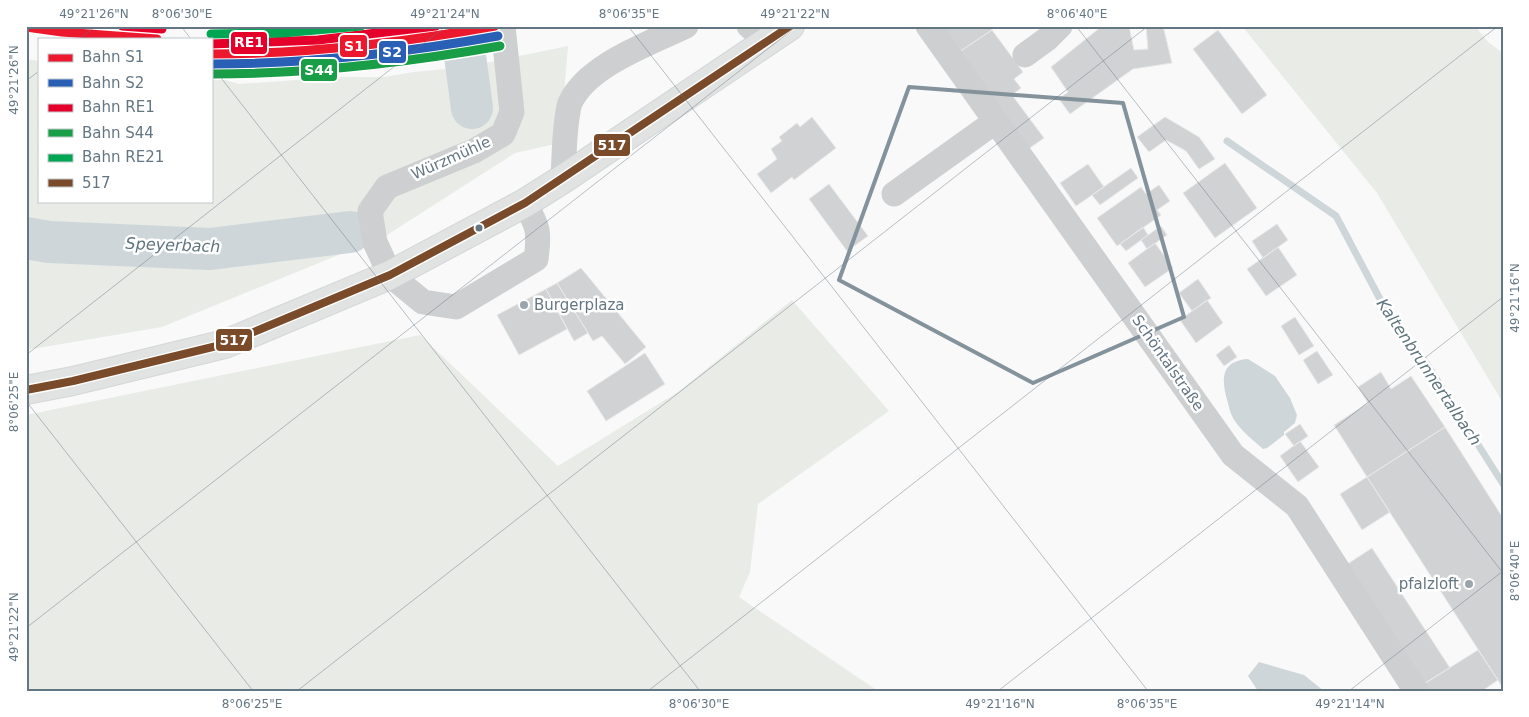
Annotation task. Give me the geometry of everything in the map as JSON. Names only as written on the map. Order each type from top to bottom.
[{"type":"main road","points":[[26,390],[73,382],[225,344],[390,274],[525,203],[563,180],[758,34],[790,26]]},
{"type":"street","name":"Würzmühle","points":[[390,274],[375,242],[370,211],[387,187],[474,151],[503,134],[512,112],[504,26]]},
{"type":"street","points":[[563,180],[564,143],[569,104],[579,90],[589,79],[609,64],[686,26]]},
{"type":"street","name":"Schöntalstraße","points":[[928,26],[1233,455],[1297,506],[1416,691]]},
{"type":"street","points":[[1025,54],[1047,39],[1060,26]]},
{"type":"street","points":[[894,194],[996,121]]},
{"type":"street","points":[[390,274],[423,302],[456,307],[536,260],[539,241],[537,225],[525,203]]},
{"type":"highlighted area","points":[[909,87],[1123,103],[1184,317],[1033,383],[839,280]]},
{"type":"shaded area","points":[[1242,26],[1475,26],[1488,42],[1503,53],[1503,403],[1377,193]]},
{"type":"shaded area","points":[[568,46],[560,143],[515,153],[387,235],[162,327],[26,350],[26,59],[38,61],[38,202],[212,202],[212,76],[239,84],[339,77],[384,77],[466,67]]},
{"type":"shaded area","points":[[792,300],[889,411],[758,504],[750,572],[739,597],[878,691],[26,691],[26,415],[420,335],[558,466],[678,392]]},
{"type":"shaded area","points":[[1248,359],[1275,376],[1290,398],[1297,415],[1295,423],[1284,432],[1284,435],[1263,449],[1243,431],[1233,418],[1224,387],[1225,373],[1232,363]]},
{"type":"shaded area","points":[[1259,662],[1304,675],[1324,691],[1258,691],[1248,676]]},
{"type":"building","points":[[937,26],[990,26],[992,30],[956,54]]},
{"type":"building","points":[[1102,26],[1129,26],[1134,50],[1148,49],[1146,26],[1163,26],[1172,63],[1133,69],[1070,114],[1059,99],[1068,92],[1051,67]]},
{"type":"building","points":[[992,30],[1023,72],[1014,79],[1021,88],[1012,95],[1044,138],[1024,152],[956,54]]},
{"type":"building","points":[[1218,30],[1267,95],[1242,114],[1193,49]]},
{"type":"building","points":[[812,117],[836,148],[794,180],[792,177],[771,193],[757,174],[777,159],[771,149],[782,141],[779,137],[797,123],[800,127]]},
{"type":"building","points":[[1165,117],[1199,137],[1215,159],[1199,169],[1186,151],[1166,140],[1149,152],[1137,137]]},
{"type":"building","points":[[1225,163],[1257,208],[1215,238],[1183,193]]},
{"type":"building","points":[[1088,164],[1104,187],[1076,206],[1060,183]]},
{"type":"building","points":[[1131,168],[1138,178],[1100,205],[1092,195]]},
{"type":"building","points":[[829,184],[868,236],[847,251],[809,199]]},
{"type":"building","points":[[1159,185],[1170,201],[1157,210],[1161,215],[1117,246],[1097,218],[1141,187],[1146,194]]},
{"type":"building","points":[[1277,224],[1288,240],[1263,258],[1252,241]]},
{"type":"building","points":[[1161,226],[1167,235],[1147,249],[1141,240]]},
{"type":"building","points":[[1143,227],[1148,235],[1126,251],[1120,244]]},
{"type":"building","points":[[1155,243],[1173,268],[1145,287],[1128,263]]},
{"type":"building","points":[[1278,247],[1297,275],[1266,296],[1247,269]]},
{"type":"building","points":[[581,268],[646,347],[625,364],[602,336],[593,341],[557,283]]},
{"type":"building","points":[[1198,279],[1211,298],[1192,311],[1179,293]]},
{"type":"building","points":[[557,283],[588,333],[574,341],[546,289]]},
{"type":"building","points":[[546,289],[567,329],[519,355],[497,315]]},
{"type":"building","points":[[1207,300],[1223,323],[1196,343],[1180,320]]},
{"type":"building","points":[[1295,317],[1314,346],[1299,355],[1281,326]]},
{"type":"building","points":[[1229,345],[1237,357],[1224,366],[1216,355]]},
{"type":"building","points":[[1317,351],[1333,375],[1318,384],[1303,360]]},
{"type":"building","points":[[645,353],[665,384],[606,421],[587,391]]},
{"type":"building","points":[[1381,372],[1391,389],[1411,376],[1445,427],[1367,477],[1334,425],[1368,403],[1358,387]]},
{"type":"building","points":[[1300,424],[1308,436],[1294,446],[1285,434]]},
{"type":"building","name":"pfalzloft","points":[[1445,427],[1503,518],[1503,688],[1367,477]]},
{"type":"building","points":[[1300,441],[1319,467],[1298,482],[1280,456]]},
{"type":"building","points":[[1367,477],[1390,512],[1362,530],[1340,494]]},
{"type":"building","name":"pfalzloft","points":[[1372,548],[1450,668],[1422,685],[1346,565]]},
{"type":"building","points":[[1478,650],[1498,680],[1482,691],[1426,691],[1422,685]]},
{"type":"waterway","name":"Speyerbach","points":[[461,26],[472,108]]},
{"type":"waterway","name":"Kaltenbrunnertalbach","points":[[1227,141],[1336,216],[1389,316],[1427,364],[1503,484]]},
{"type":"waterway","name":"Speyerbach","points":[[26,238],[49,242],[210,249],[350,232]]},
{"type":"rail line","name":"RE1","points":[[122,26],[162,29]]},
{"type":"rail line","name":"RE21","points":[[211,34],[282,33],[361,26]]},
{"type":"rail line","name":"RE1","points":[[212,44],[318,40],[436,26]]},
{"type":"rail line","name":"S1","points":[[212,54],[318,50],[424,38],[495,26]]},
{"type":"rail line","name":"S1","points":[[26,27],[62,32],[143,38]]},
{"type":"rail line","name":"S2","points":[[212,64],[319,60],[427,48],[498,36]]},
{"type":"rail line","name":"S44","points":[[212,74],[320,70],[428,58],[500,46]]},
{"type":"transit line","name":"517","points":[[26,390],[73,381],[225,344],[390,275],[525,203],[790,26]]},
{"type":"place","name":"Burgerplaza","points":[[524,305]]},
{"type":"place","name":"pfalzloft","points":[[1469,584]]}]
